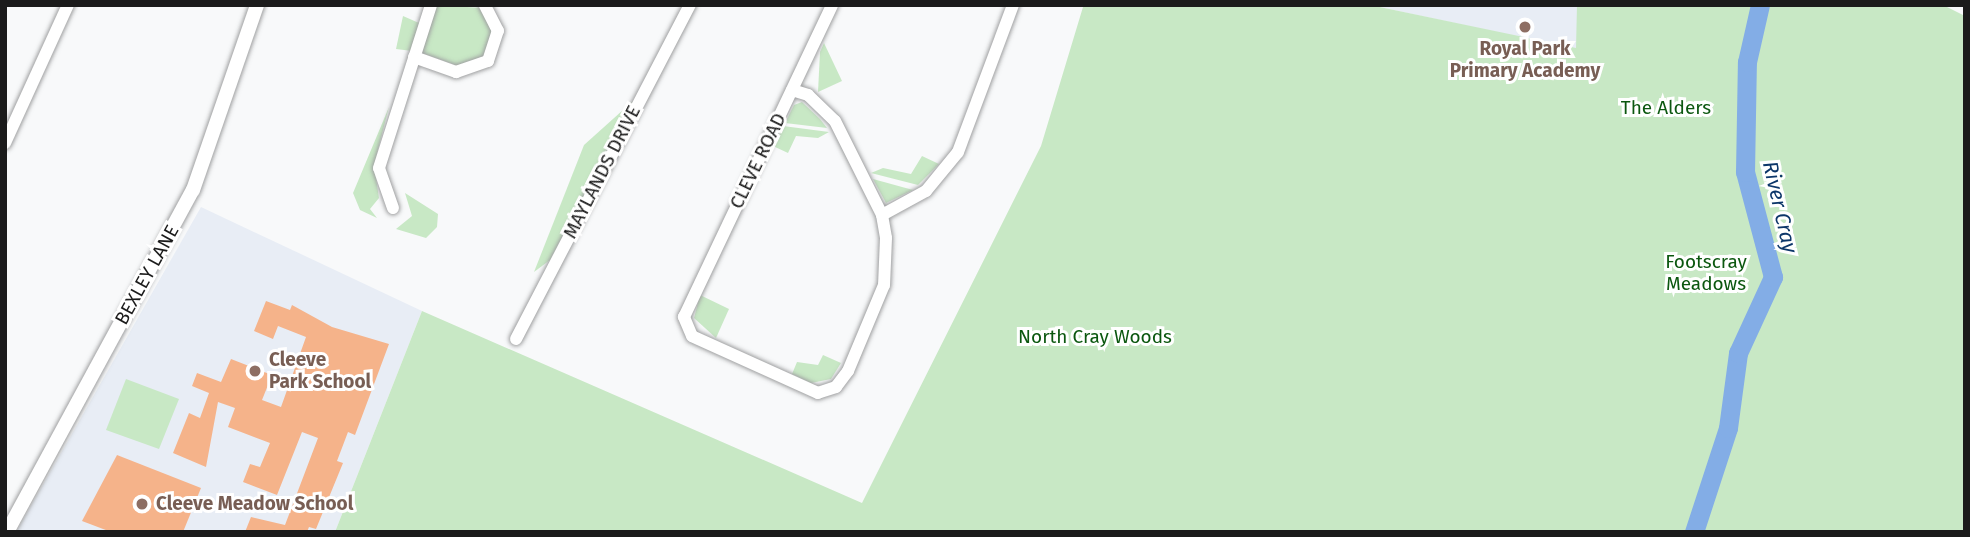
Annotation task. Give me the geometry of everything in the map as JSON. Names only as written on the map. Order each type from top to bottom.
[{"type":"street","points":[[5,143],[68,5]]},
{"type":"street","name":"BEXLEY LANE","points":[[7,532],[197,182],[257,5]]},
{"type":"street","points":[[393,208],[379,168],[432,5]]},
{"type":"street","points":[[414,57],[457,72],[488,61],[498,32],[485,5]]},
{"type":"street","name":"CLEVE ROAD","points":[[832,5],[684,317],[692,336],[795,386],[826,393],[848,371],[884,285],[882,215]]},
{"type":"street","points":[[792,90],[808,94],[835,121],[882,215],[926,191],[958,152],[1013,5]]},
{"type":"street","name":"MAYLANDS DRIVE","points":[[516,339],[684,8]]},
{"type":"shaded area","name":"Royal Park Primary Academy","points":[[1370,5],[1577,5],[1577,49]]},
{"type":"shaded area","name":"Cleeve Park School","points":[[201,207],[422,311],[335,532],[16,532]]},
{"type":"green space","points":[[435,5],[483,8],[493,30],[483,58],[461,67],[422,53]]},
{"type":"green space","name":"Footscray Meadows","points":[[1077,5],[1370,5],[1576,48],[1577,5],[1943,5],[1965,16],[1965,532],[335,532],[422,311],[862,503],[1041,146],[1083,7]]},
{"type":"green space","points":[[403,16],[419,23],[412,51],[396,49]]},
{"type":"green space","points":[[824,43],[842,81],[818,92],[820,52]]},
{"type":"green space","points":[[633,101],[550,260],[534,272],[584,145]]},
{"type":"green space","points":[[802,102],[827,128],[785,123],[794,105]]},
{"type":"green space","points":[[389,107],[374,165],[379,198],[370,209],[377,218],[360,210],[353,193]]},
{"type":"green space","points":[[783,126],[829,132],[818,138],[796,136],[788,153],[773,146]]},
{"type":"green space","points":[[922,156],[939,164],[918,185],[871,173],[883,168],[911,174]]},
{"type":"green space","points":[[873,179],[913,190],[886,203]]},
{"type":"green space","points":[[405,193],[438,214],[437,227],[426,238],[396,229],[412,216]]},
{"type":"green space","points":[[700,295],[729,309],[716,338],[694,318]]},
{"type":"green space","points":[[823,355],[841,363],[831,379],[811,383],[792,374],[797,362],[818,365]]},
{"type":"green space","points":[[126,379],[179,399],[159,449],[106,430]]},
{"type":"building","name":"Cleeve Park School","points":[[266,301],[290,310],[292,305],[332,327],[389,344],[355,435],[348,432],[337,461],[343,463],[316,529],[309,527],[307,532],[245,532],[251,517],[285,525],[318,438],[302,432],[277,495],[243,482],[250,464],[260,467],[270,443],[228,427],[235,408],[218,402],[206,467],[173,453],[189,413],[200,418],[209,393],[192,386],[197,373],[221,382],[231,359],[272,375],[262,400],[281,407],[306,337],[278,326],[273,339],[254,331]]},
{"type":"building","name":"Cleeve Meadow School","points":[[117,455],[201,488],[183,532],[111,532],[82,521]]},
{"type":"waterway","name":"River Cray","points":[[1694,532],[1728,428],[1738,353],[1773,277],[1745,172],[1747,62],[1760,5]]},
{"type":"place","name":"Royal Park Primary Academy","points":[[1525,27]]},
{"type":"place","name":"Cleeve Park School","points":[[255,371]]},
{"type":"place","name":"Cleeve Meadow School","points":[[142,504]]},
{"type":"park label","name":"The Alders","points":[[1666,108]]},
{"type":"park label","name":"North Cray Woods","points":[[1095,337]]}]
